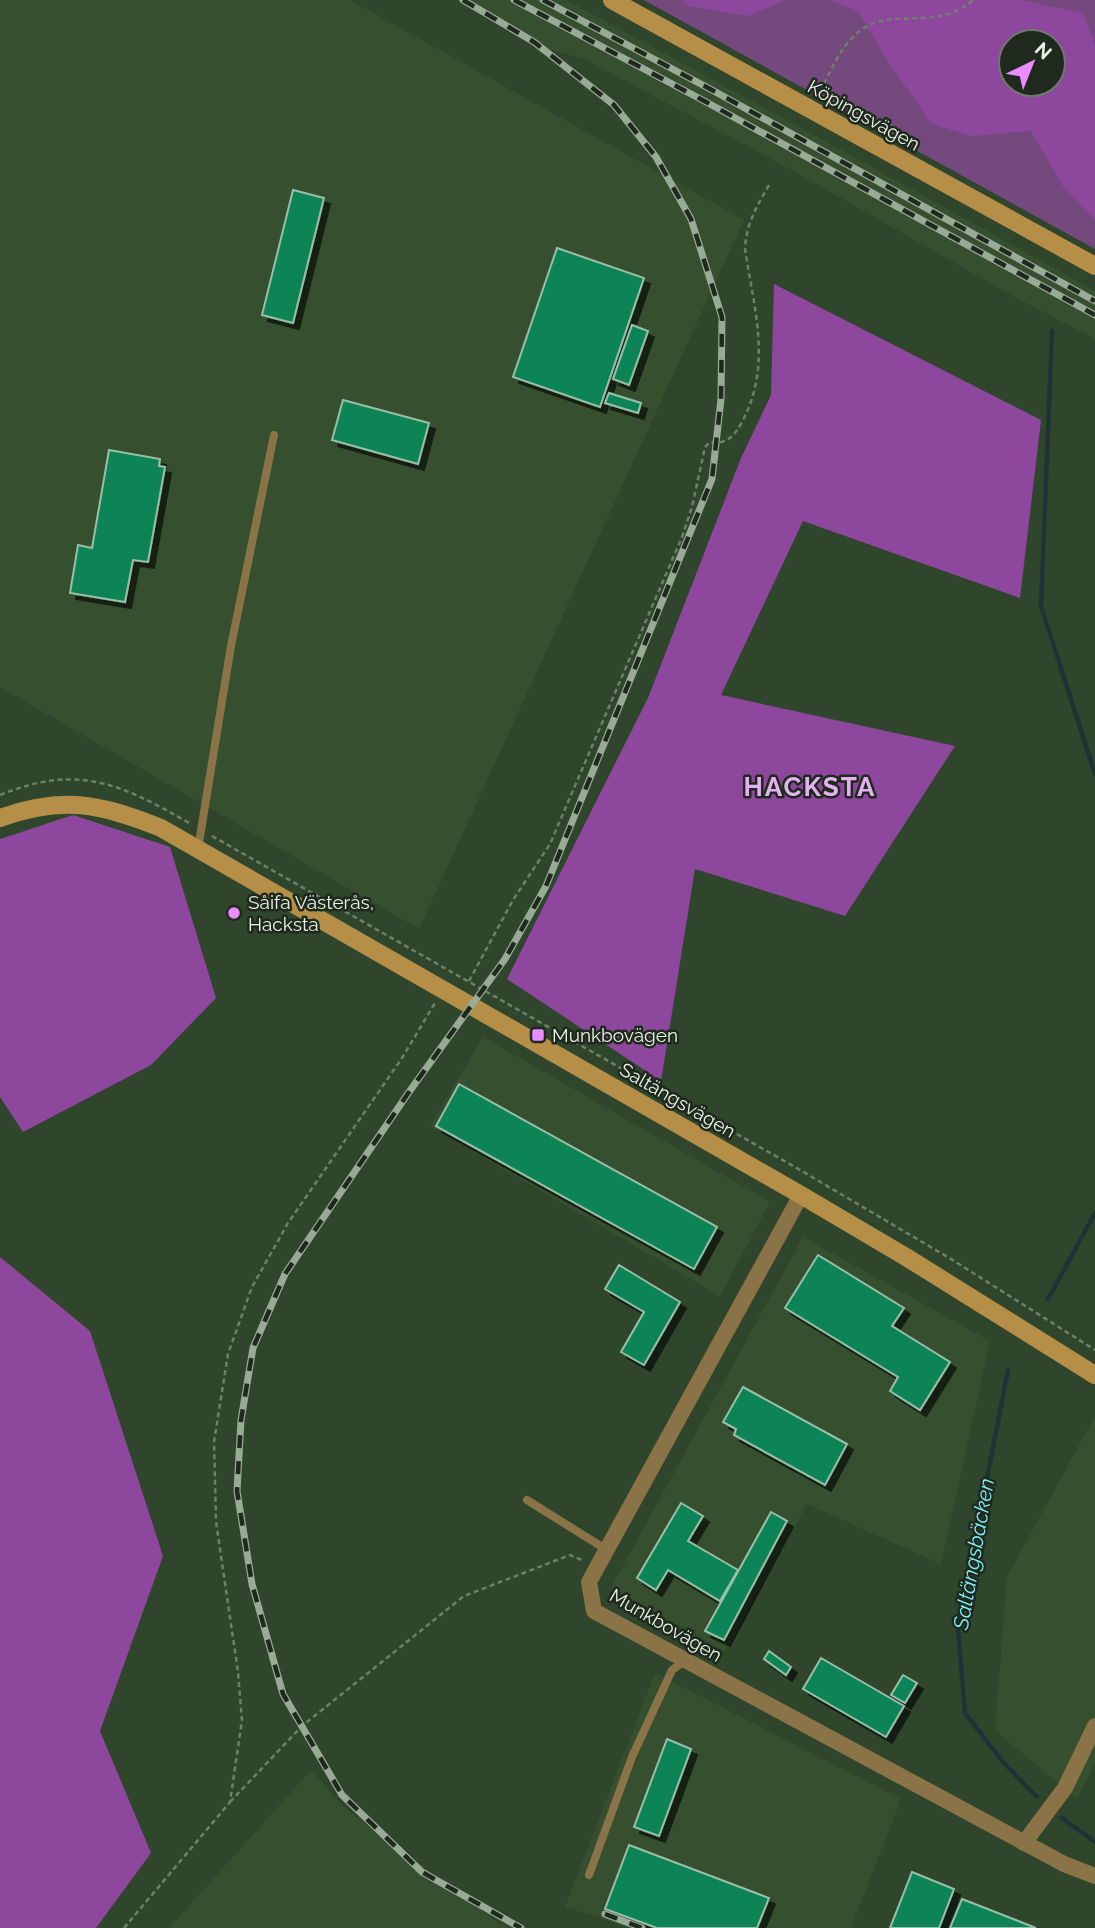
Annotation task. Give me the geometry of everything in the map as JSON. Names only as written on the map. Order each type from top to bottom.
[{"type":"street","name":"Köpingsvägen","points":[[612,0],[1095,266]]},
{"type":"street","name":"Saltängsvägen","points":[[0,818],[63,804],[96,806],[118,811],[161,828],[801,1195],[1095,1375]]},
{"type":"street","name":"Munkbovägen","points":[[801,1195],[589,1582],[594,1611],[1024,1843],[1064,1864],[1095,1876]]},
{"type":"street","points":[[1024,1843],[1065,1788],[1095,1726]]},
{"type":"lane","points":[[198,849],[231,646],[274,435]]},
{"type":"lane","points":[[527,1500],[607,1550]]},
{"type":"lane","points":[[589,1875],[632,1757],[673,1670],[685,1661]]},
{"type":"path","points":[[820,91],[848,41],[864,28],[881,20],[948,16],[960,11],[973,0]]},
{"type":"path","points":[[469,981],[513,900],[550,844],[682,537],[692,507],[705,447],[710,442],[721,443],[730,439],[737,431],[758,382],[760,360],[745,239],[750,218],[769,185]]},
{"type":"path","points":[[230,1802],[242,1720],[238,1672],[216,1522],[214,1442],[228,1354],[252,1287],[288,1223],[402,1058],[451,971]]},
{"type":"path","points":[[124,1928],[230,1802],[302,1726],[464,1596],[570,1555],[597,1567]]},
{"type":"shaded area","points":[[0,0],[350,0],[744,220],[419,929],[0,687]]},
{"type":"shaded area","points":[[456,0],[566,0],[1095,291],[1095,339],[1002,290],[790,169],[584,59],[531,44]]},
{"type":"shaded area","points":[[644,0],[1095,0],[1095,249]]},
{"type":"shaded area","points":[[682,0],[786,0],[748,16],[689,6]]},
{"type":"shaded area","points":[[828,0],[1021,0],[1083,13],[1095,45],[1095,220],[1062,185],[1031,131],[972,136],[932,124],[889,63],[858,11]]},
{"type":"shaded area","points":[[774,284],[1041,420],[1020,598],[803,521],[721,695],[955,746],[845,916],[695,869],[661,1081],[507,979],[648,698],[741,458],[771,395]]},
{"type":"shaded area","points":[[73,815],[170,847],[216,998],[151,1065],[23,1132],[0,1097],[0,839]]},
{"type":"shaded area","points":[[483,1037],[770,1202],[720,1296],[430,1126]]},
{"type":"shaded area","points":[[803,1237],[990,1341],[941,1564],[807,1504],[725,1652],[611,1588]]},
{"type":"shaded area","points":[[0,1257],[90,1331],[163,1556],[100,1731],[151,1853],[96,1928],[0,1928]]},
{"type":"shaded area","points":[[1095,1416],[1095,1764],[1077,1798],[995,1731],[1007,1577]]},
{"type":"shaded area","points":[[655,1673],[901,1799],[851,1928],[632,1928],[565,1907]]},
{"type":"shaded area","points":[[311,1770],[341,1805],[500,1924],[510,1928],[169,1928]]},
{"type":"building","points":[[293,190],[324,198],[293,323],[262,315]]},
{"type":"building","points":[[557,248],[644,278],[600,407],[513,377]]},
{"type":"building","points":[[632,325],[648,331],[629,385],[613,379]]},
{"type":"building","points":[[609,393],[641,403],[638,413],[605,403]]},
{"type":"building","points":[[343,400],[429,423],[418,464],[332,440]]},
{"type":"building","points":[[109,450],[160,459],[159,466],[165,467],[148,562],[133,560],[125,602],[70,593],[78,545],[92,548]]},
{"type":"building","points":[[459,1084],[717,1227],[694,1269],[436,1126]]},
{"type":"building","points":[[818,1255],[904,1308],[892,1326],[950,1362],[920,1410],[890,1391],[898,1377],[785,1308]]},
{"type":"building","points":[[619,1265],[680,1302],[644,1365],[621,1352],[644,1312],[605,1289]]},
{"type":"building","points":[[743,1387],[847,1444],[825,1485],[734,1435],[736,1429],[723,1422]]},
{"type":"building","points":[[681,1503],[703,1516],[688,1541],[738,1570],[720,1601],[668,1570],[656,1590],[637,1578]]},
{"type":"building","points":[[771,1512],[787,1521],[724,1640],[705,1631]]},
{"type":"building","points":[[769,1651],[791,1667],[786,1675],[764,1659]]},
{"type":"building","points":[[821,1658],[904,1706],[886,1737],[803,1689]]},
{"type":"building","points":[[903,1675],[917,1683],[905,1703],[891,1695]]},
{"type":"building","points":[[667,1739],[691,1749],[659,1836],[634,1827]]},
{"type":"building","points":[[629,1845],[769,1898],[757,1928],[657,1928],[605,1909]]},
{"type":"building","points":[[912,1872],[954,1889],[939,1928],[890,1928]]},
{"type":"building","points":[[962,1899],[1036,1928],[950,1928]]},
{"type":"waterway","points":[[1052,331],[1041,606],[1095,774]]},
{"type":"waterway","name":"Saltängsbäcken","points":[[1048,1299],[1095,1213]]},
{"type":"waterway","name":"Saltängsbäcken","points":[[1008,1370],[958,1628],[965,1713],[1003,1762],[1037,1797]]},
{"type":"waterway","name":"Saltängsbäcken","points":[[1062,1818],[1095,1842]]},
{"type":"railway","points":[[463,0],[534,42],[614,105],[656,157],[691,219],[722,317],[721,399],[712,479],[546,886],[505,959],[409,1092],[285,1274],[253,1348],[241,1420],[237,1491],[252,1584],[283,1694],[342,1795],[422,1872],[521,1928]]},
{"type":"railway","points":[[514,0],[1095,315]]},
{"type":"railway","points":[[543,0],[1095,301]]},
{"type":"railway","points":[[605,1914],[642,1928]]},
{"type":"place","name":"Såifa Västerås, Hacksta","points":[[234,913]]},
{"type":"place","name":"Munkbovägen","points":[[538,1035]]},
{"type":"district","name":"HACKSTA","points":[[810,787]]}]
